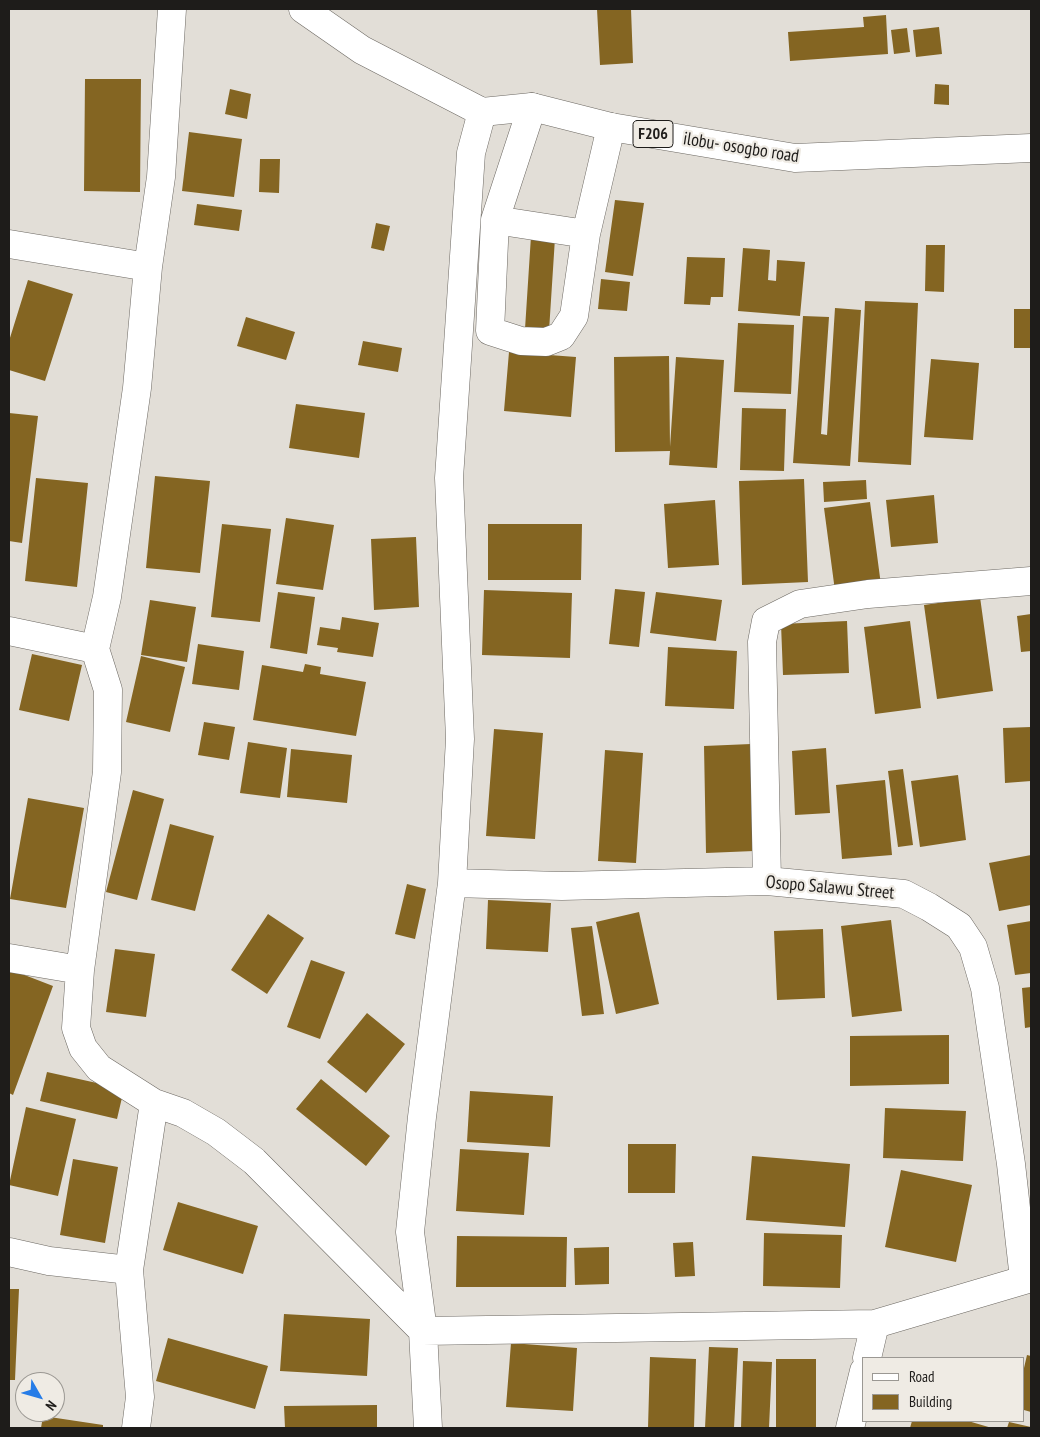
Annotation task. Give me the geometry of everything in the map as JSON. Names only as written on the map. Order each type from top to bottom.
[{"type":"street","points":[[172,9],[161,177],[148,267],[137,388],[108,597],[95,650],[108,690],[107,772],[80,970],[76,1028],[83,1048],[99,1068],[154,1104],[183,1112],[216,1132],[254,1161],[423,1331],[875,1324],[1028,1278]]},
{"type":"street","points":[[303,9],[362,50],[482,112],[471,153],[449,478],[460,739],[452,883],[422,1117],[410,1232],[423,1331],[428,1428]]},
{"type":"street","points":[[532,107],[495,220],[490,331],[521,341],[546,342],[561,336],[574,316],[586,234],[611,127]]},
{"type":"street","name":"ilobu- osogbo road","points":[[482,112],[532,107],[611,127],[795,158],[1031,148]]},
{"type":"street","points":[[495,220],[586,234]]},
{"type":"street","points":[[9,244],[148,267]]},
{"type":"street","points":[[767,881],[762,642],[766,621],[800,604],[868,594],[1031,581]]},
{"type":"street","points":[[9,631],[95,650]]},
{"type":"street","name":"Osopo Salawu Street","points":[[452,883],[562,886],[767,881],[904,894],[959,926],[973,946],[985,988],[1028,1278]]},
{"type":"street","points":[[9,958],[80,970]]},
{"type":"street","points":[[136,1428],[140,1397],[129,1270],[154,1104]]},
{"type":"street","points":[[9,1252],[49,1262],[129,1270]]},
{"type":"street","points":[[867,1357],[875,1324]]},
{"type":"street","points":[[850,1428],[862,1379]]},
{"type":"building","points":[[597,9],[631,9],[633,63],[600,65]]},
{"type":"building","points":[[886,15],[888,54],[790,61],[788,32],[864,27],[863,17]]},
{"type":"building","points":[[939,27],[942,54],[916,57],[913,30]]},
{"type":"building","points":[[907,28],[910,52],[894,54],[891,30]]},
{"type":"building","points":[[85,79],[141,79],[140,192],[84,191]]},
{"type":"building","points":[[935,84],[949,85],[949,105],[934,104]]},
{"type":"building","points":[[230,89],[251,94],[247,119],[225,114]]},
{"type":"building","points":[[189,132],[242,139],[234,197],[182,191]]},
{"type":"building","points":[[260,159],[280,159],[279,193],[259,192]]},
{"type":"building","points":[[615,200],[644,203],[633,276],[605,272]]},
{"type":"building","points":[[197,204],[242,210],[239,231],[194,225]]},
{"type":"building","points":[[376,223],[390,226],[384,251],[371,248]]},
{"type":"building","points":[[531,236],[555,238],[549,331],[525,329]]},
{"type":"building","points":[[926,245],[945,245],[944,292],[925,291]]},
{"type":"building","points":[[743,248],[770,250],[768,280],[776,281],[777,260],[805,262],[800,316],[738,311]]},
{"type":"building","points":[[687,257],[725,258],[723,297],[711,297],[710,305],[684,304]]},
{"type":"building","points":[[601,279],[630,282],[627,311],[598,309]]},
{"type":"building","points":[[28,280],[73,294],[45,381],[9,370],[9,341]]},
{"type":"building","points":[[865,301],[918,303],[911,465],[858,462]]},
{"type":"building","points":[[835,308],[861,310],[850,466],[793,463],[803,316],[829,317],[821,434],[827,435]]},
{"type":"building","points":[[1014,309],[1031,309],[1031,348],[1014,348]]},
{"type":"building","points":[[246,317],[295,332],[286,360],[237,346]]},
{"type":"building","points":[[738,323],[794,325],[791,394],[734,392]]},
{"type":"building","points":[[363,341],[402,348],[398,372],[358,365]]},
{"type":"building","points":[[509,352],[576,357],[571,417],[504,411]]},
{"type":"building","points":[[669,356],[670,447],[676,357],[724,360],[717,468],[669,465],[670,451],[615,452],[614,357]]},
{"type":"building","points":[[931,359],[979,363],[973,440],[924,437]]},
{"type":"building","points":[[296,404],[365,413],[359,458],[289,448]]},
{"type":"building","points":[[742,408],[786,409],[784,471],[740,470]]},
{"type":"building","points":[[9,413],[38,416],[22,543],[9,541]]},
{"type":"building","points":[[155,476],[210,481],[200,573],[146,568]]},
{"type":"building","points":[[36,478],[88,483],[77,587],[25,581]]},
{"type":"building","points":[[804,479],[808,582],[742,585],[739,481]]},
{"type":"building","points":[[866,480],[867,499],[824,502],[823,482]]},
{"type":"building","points":[[934,495],[938,543],[891,547],[886,500]]},
{"type":"building","points":[[715,500],[719,565],[668,568],[664,504]]},
{"type":"building","points":[[870,502],[881,585],[835,591],[824,508]]},
{"type":"building","points":[[286,518],[334,525],[323,590],[276,584]]},
{"type":"building","points":[[222,524],[271,529],[260,622],[211,617]]},
{"type":"building","points":[[488,524],[582,524],[581,580],[488,580]]},
{"type":"building","points":[[416,537],[419,607],[374,610],[371,539]]},
{"type":"building","points":[[615,589],[645,592],[639,647],[609,644]]},
{"type":"building","points":[[484,590],[572,593],[570,658],[482,655]]},
{"type":"building","points":[[278,592],[315,597],[307,654],[270,648]]},
{"type":"building","points":[[656,592],[722,600],[716,641],[650,633]]},
{"type":"building","points":[[980,597],[993,691],[937,699],[924,605]]},
{"type":"building","points":[[150,600],[196,607],[187,662],[141,655]]},
{"type":"building","points":[[1031,614],[1031,651],[1021,652],[1017,616]]},
{"type":"building","points":[[342,617],[379,623],[373,657],[337,652],[338,648],[317,645],[320,627],[340,630]]},
{"type":"building","points":[[847,621],[849,673],[783,675],[781,624]]},
{"type":"building","points":[[910,621],[921,708],[875,714],[864,627]]},
{"type":"building","points":[[198,644],[244,651],[239,690],[192,684]]},
{"type":"building","points":[[668,647],[737,651],[734,709],[665,706]]},
{"type":"building","points":[[32,654],[82,665],[69,721],[19,710]]},
{"type":"building","points":[[141,656],[185,667],[170,732],[126,722]]},
{"type":"building","points":[[305,664],[321,667],[320,674],[366,682],[356,736],[253,720],[262,665],[303,672]]},
{"type":"building","points":[[204,722],[235,727],[229,760],[198,755]]},
{"type":"building","points":[[1031,727],[1031,781],[1005,783],[1003,728]]},
{"type":"building","points":[[494,729],[543,733],[535,839],[486,836]]},
{"type":"building","points":[[248,742],[287,748],[280,798],[240,793]]},
{"type":"building","points":[[751,744],[754,851],[706,853],[704,746]]},
{"type":"building","points":[[826,748],[830,813],[795,815],[792,751]]},
{"type":"building","points":[[291,749],[352,755],[347,803],[287,797]]},
{"type":"building","points":[[605,750],[643,753],[636,863],[598,861]]},
{"type":"building","points":[[903,769],[913,845],[898,847],[888,771]]},
{"type":"building","points":[[958,775],[966,840],[920,847],[911,781]]},
{"type":"building","points":[[885,780],[892,855],[842,859],[836,785]]},
{"type":"building","points":[[133,790],[164,799],[137,900],[106,892]]},
{"type":"building","points":[[28,798],[84,808],[66,908],[10,899]]},
{"type":"building","points":[[170,824],[214,836],[195,911],[151,900]]},
{"type":"building","points":[[1031,855],[1031,905],[999,911],[989,863]]},
{"type":"building","points":[[407,884],[426,889],[415,939],[395,934]]},
{"type":"building","points":[[488,900],[551,903],[548,952],[486,949]]},
{"type":"building","points":[[639,912],[659,1004],[616,1014],[596,922]]},
{"type":"building","points":[[268,914],[304,938],[267,994],[231,970]]},
{"type":"building","points":[[891,920],[902,1011],[852,1017],[841,926]]},
{"type":"building","points":[[1031,921],[1031,973],[1015,975],[1007,925]]},
{"type":"building","points":[[592,926],[604,1014],[582,1016],[571,928]]},
{"type":"building","points":[[823,929],[825,998],[777,1000],[774,931]]},
{"type":"building","points":[[115,949],[155,954],[146,1017],[106,1012]]},
{"type":"building","points":[[311,960],[345,972],[320,1039],[287,1027]]},
{"type":"building","points":[[9,969],[53,986],[13,1095],[9,1093]]},
{"type":"building","points":[[1031,987],[1031,1027],[1025,1028],[1022,988]]},
{"type":"building","points":[[367,1013],[405,1044],[366,1093],[327,1062]]},
{"type":"building","points":[[949,1035],[949,1084],[850,1086],[850,1036]]},
{"type":"building","points":[[47,1072],[124,1089],[117,1119],[40,1101]]},
{"type":"building","points":[[321,1079],[390,1136],[366,1166],[296,1109]]},
{"type":"building","points":[[470,1091],[553,1096],[550,1147],[467,1142]]},
{"type":"building","points":[[26,1107],[76,1119],[58,1196],[9,1185]]},
{"type":"building","points":[[885,1108],[966,1111],[963,1161],[883,1158]]},
{"type":"building","points":[[628,1144],[676,1144],[675,1193],[628,1193]]},
{"type":"building","points":[[460,1149],[529,1153],[524,1215],[456,1211]]},
{"type":"building","points":[[752,1156],[850,1164],[845,1227],[746,1220]]},
{"type":"building","points":[[73,1159],[118,1167],[105,1243],[60,1235]]},
{"type":"building","points":[[901,1170],[972,1185],[956,1262],[885,1247]]},
{"type":"building","points":[[178,1202],[258,1226],[243,1274],[163,1250]]},
{"type":"building","points":[[764,1233],[842,1235],[840,1288],[763,1286]]},
{"type":"building","points":[[457,1236],[567,1237],[566,1287],[456,1287]]},
{"type":"building","points":[[693,1242],[695,1276],[675,1277],[673,1243]]},
{"type":"building","points":[[609,1247],[609,1284],[575,1285],[574,1248]]},
{"type":"building","points":[[9,1289],[19,1289],[15,1380],[9,1380]]},
{"type":"building","points":[[284,1314],[370,1319],[367,1376],[280,1371]]},
{"type":"building","points":[[168,1338],[268,1366],[255,1409],[156,1381]]},
{"type":"building","points":[[511,1343],[577,1348],[573,1411],[506,1407]]},
{"type":"building","points":[[709,1347],[738,1348],[734,1428],[705,1428]]},
{"type":"building","points":[[1027,1355],[1031,1356],[1031,1412],[1025,1410],[1025,1364]]},
{"type":"building","points":[[650,1357],[696,1359],[694,1428],[648,1428]]},
{"type":"building","points":[[776,1359],[816,1359],[816,1428],[776,1428]]},
{"type":"building","points":[[743,1361],[772,1362],[769,1428],[741,1428]]},
{"type":"building","points":[[377,1405],[377,1428],[285,1428],[284,1406]]},
{"type":"building","points":[[65,1419],[103,1425],[103,1428],[41,1428],[42,1422],[65,1422]]},
{"type":"building","points":[[912,1422],[971,1422],[992,1428],[910,1428]]},
{"type":"building","points":[[1009,1422],[1031,1427],[1007,1428]]}]
